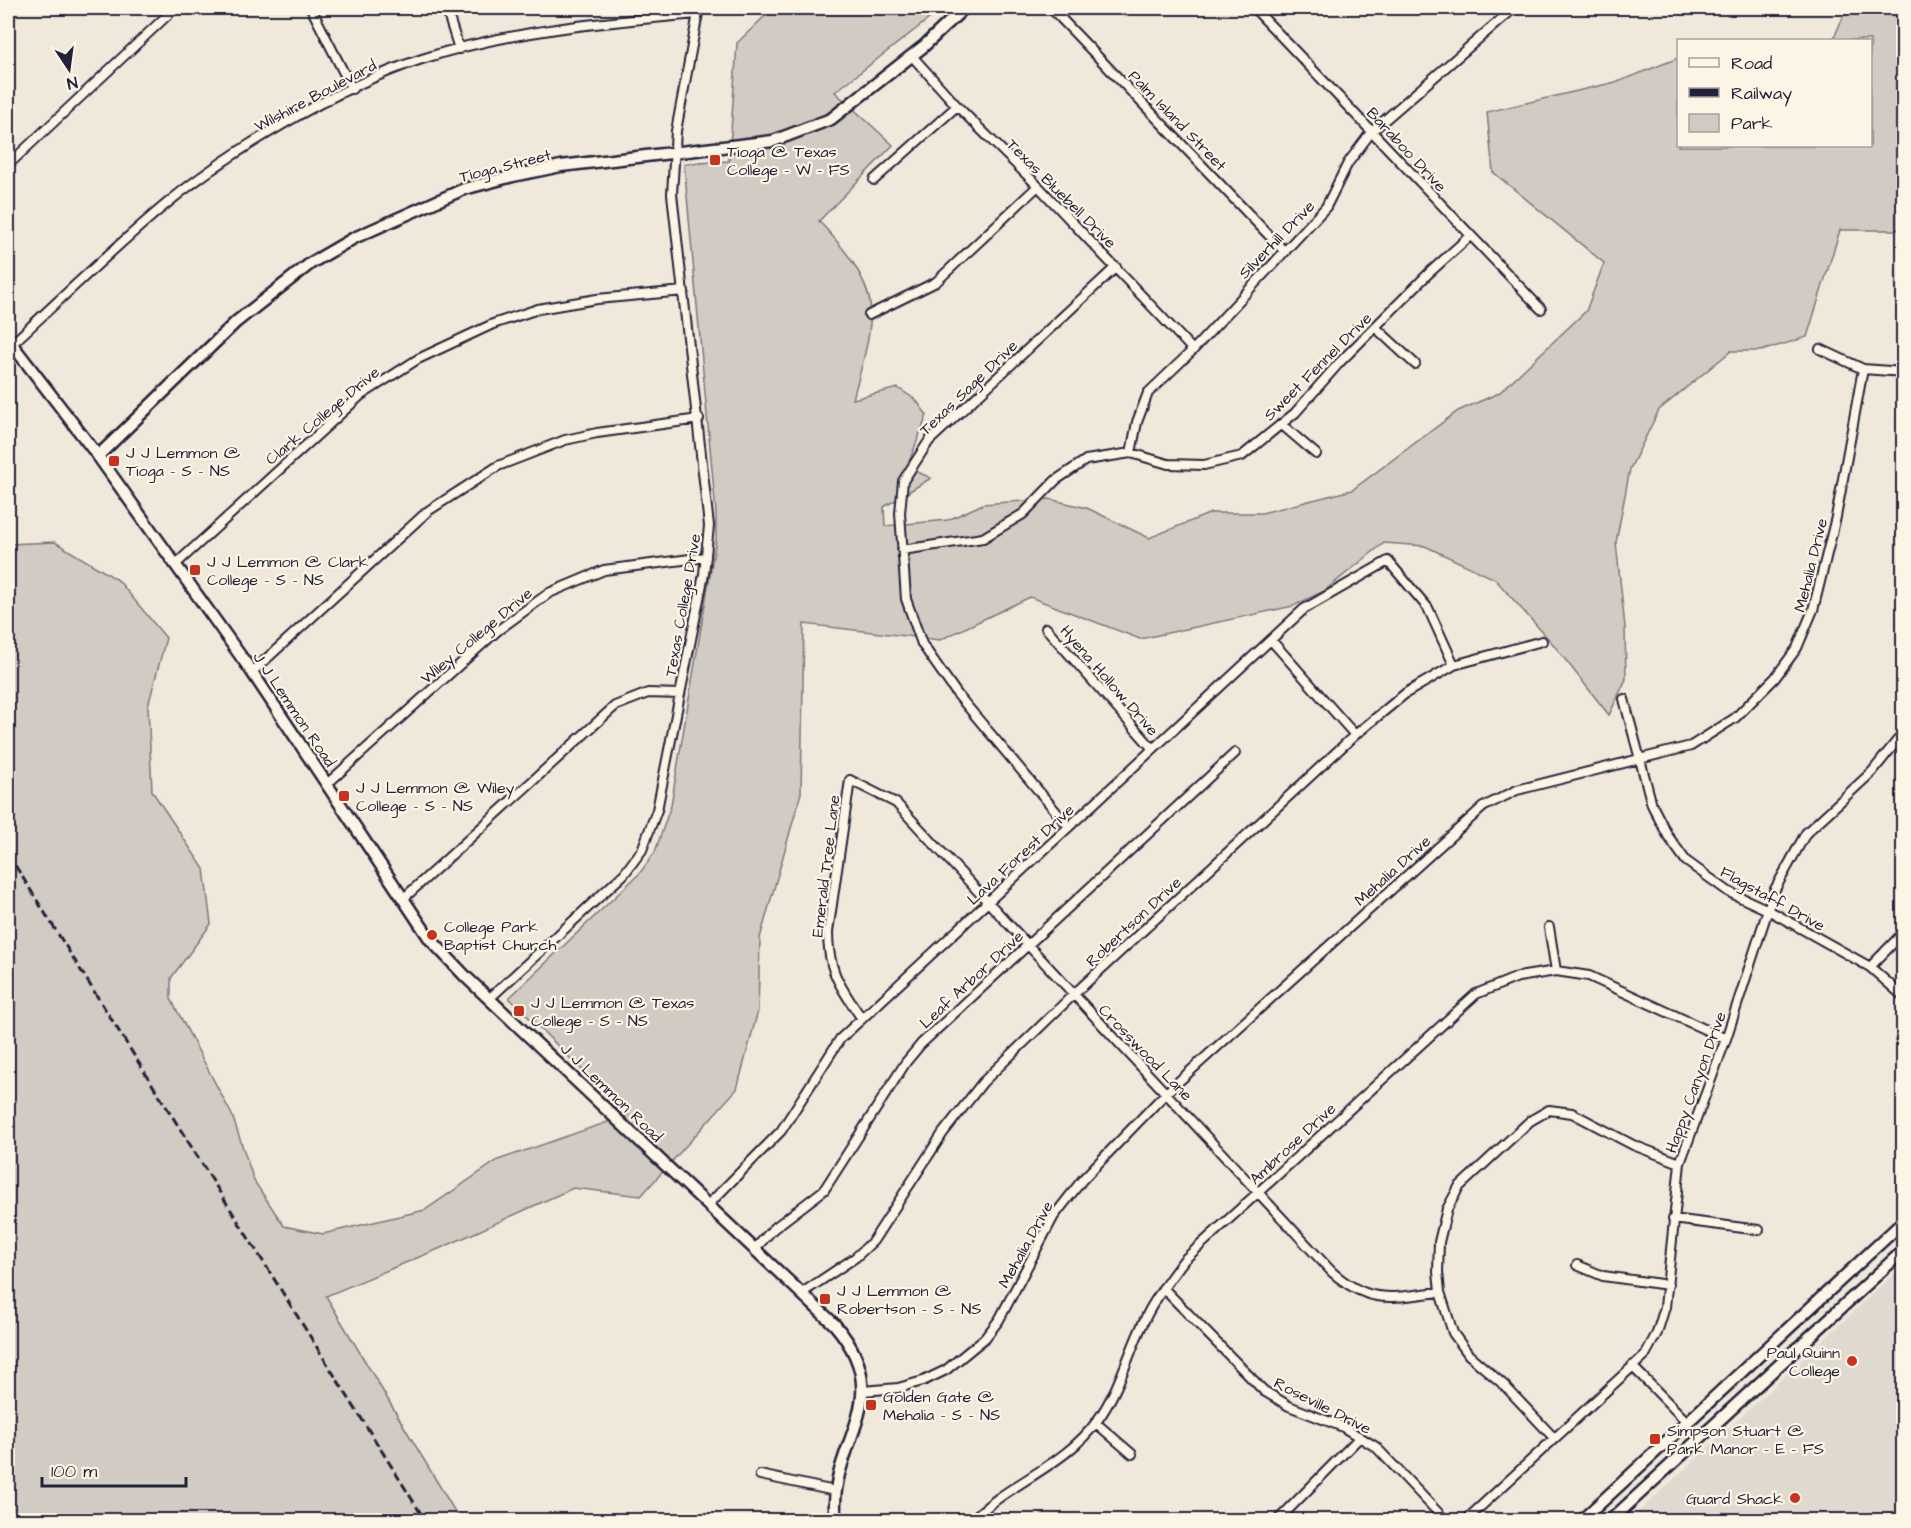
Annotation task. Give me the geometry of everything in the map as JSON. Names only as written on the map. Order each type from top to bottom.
[{"type":"street","points":[[8,165],[175,8]]},
{"type":"street","points":[[311,8],[352,89]]},
{"type":"street","points":[[446,8],[459,49]]},
{"type":"street","name":"Tioga Street","points":[[98,456],[236,322],[311,262],[354,238],[464,189],[513,176],[561,166],[772,141],[831,119],[912,56],[964,8]]},
{"type":"street","name":"Palm Island Street","points":[[1051,8],[1285,252]]},
{"type":"street","name":"Baraboo Drive","points":[[1254,8],[1541,309]]},
{"type":"street","name":"Silverhill Drive","points":[[1131,453],[1137,422],[1148,393],[1193,350],[1326,207],[1348,163],[1372,131],[1514,8]]},
{"type":"street","name":"Wilshire Boulevard","points":[[10,341],[172,199],[280,128],[383,73],[459,49],[526,33],[698,11]]},
{"type":"street","name":"Texas College Drive","points":[[491,997],[607,893],[642,850],[657,810],[706,557],[709,526],[699,419],[672,194],[674,154],[698,11]]},
{"type":"street","name":"Texas Bluebell Drive","points":[[912,56],[957,106],[1038,186],[1193,350]]},
{"type":"street","points":[[874,180],[957,106]]},
{"type":"street","points":[[869,315],[936,282],[1038,186]]},
{"type":"street","name":"Sweet Fennel Drive","points":[[902,550],[983,538],[1023,514],[1056,480],[1086,460],[1131,453],[1168,464],[1204,465],[1242,456],[1295,413],[1375,327],[1470,236]]},
{"type":"street","name":"Texas Sage Drive","points":[[1069,827],[957,693],[922,644],[906,599],[900,513],[903,481],[929,441],[1116,267]]},
{"type":"street","name":"Clark College Drive","points":[[176,564],[360,396],[418,359],[493,324],[538,309],[597,299],[684,291]]},
{"type":"street","points":[[1375,327],[1415,364]]},
{"type":"street","name":"J J Lemmon Road","points":[[10,341],[98,456],[252,672],[430,939],[466,977],[491,997],[754,1250],[802,1293],[848,1340],[860,1367],[863,1391],[860,1415],[835,1491]]},
{"type":"street","points":[[1820,349],[1863,369],[1904,372]]},
{"type":"street","name":"Mehalia Drive","points":[[863,1391],[898,1388],[923,1381],[946,1370],[985,1338],[999,1320],[1054,1216],[1083,1179],[1167,1092],[1483,807],[1517,790],[1676,751],[1722,728],[1775,678],[1797,648],[1813,610],[1824,571],[1863,369]]},
{"type":"street","points":[[252,672],[428,511],[498,466],[534,451],[586,435],[699,419]]},
{"type":"street","points":[[1281,424],[1316,454]]},
{"type":"street","name":"Wiley College Drive","points":[[327,784],[497,631],[549,593],[604,570],[706,557]]},
{"type":"street","name":"Lava Forest Drive","points":[[708,1205],[781,1131],[840,1040],[1304,609],[1388,561],[1428,608],[1454,665]]},
{"type":"street","name":"Hyena Hollow Drive","points":[[1046,628],[1153,749]]},
{"type":"street","points":[[1271,640],[1355,735]]},
{"type":"street","name":"Robertson Drive","points":[[802,1293],[856,1257],[873,1240],[960,1109],[983,1082],[1073,995],[1355,735],[1406,693],[1454,665],[1542,641]]},
{"type":"street","points":[[404,898],[615,706],[648,693],[680,694]]},
{"type":"street","name":"Flagstaff Drive","points":[[1624,699],[1647,792],[1659,820],[1686,861],[1729,892],[1768,910],[1870,968],[1904,997]]},
{"type":"street","name":"Happy Canyon Drive","points":[[1466,1521],[1645,1355],[1657,1333],[1668,1286],[1680,1163],[1726,1039],[1774,891],[1806,833],[1872,772],[1904,732]]},
{"type":"street","name":"Leaf Arbor Drive","points":[[754,1250],[773,1229],[824,1190],[906,1062],[921,1044],[1235,753]]},
{"type":"street","name":"Crosswood Lane","points":[[850,780],[896,803],[1073,995],[1167,1092],[1310,1251],[1352,1288],[1372,1297],[1440,1292]]},
{"type":"street","name":"Emerald Tree Lane","points":[[850,780],[828,932],[828,957],[836,979],[862,1019]]},
{"type":"street","points":[[1549,927],[1556,971]]},
{"type":"street","points":[[1870,968],[1904,932]]},
{"type":"street","name":"Ambrose Drive","points":[[972,1521],[992,1502],[1046,1467],[1096,1423],[1118,1386],[1147,1314],[1163,1288],[1192,1252],[1476,994],[1518,977],[1556,971],[1598,980],[1726,1039]]},
{"type":"street","points":[[1554,1438],[1504,1385],[1469,1355],[1453,1333],[1440,1292],[1438,1272],[1439,1242],[1447,1209],[1459,1187],[1539,1115],[1549,1110],[1572,1113],[1633,1145],[1680,1163]]},
{"type":"street","points":[[1673,1219],[1759,1230]]},
{"type":"street","points":[[1582,1521],[1688,1423],[1755,1357],[1904,1221]]},
{"type":"street","points":[[1611,1521],[1904,1250]]},
{"type":"street","points":[[1577,1265],[1603,1276],[1668,1286]]},
{"type":"street","name":"Roseville Drive","points":[[1163,1288],[1264,1391],[1289,1406],[1360,1437],[1387,1458],[1445,1521]]},
{"type":"street","points":[[1632,1366],[1701,1438]]},
{"type":"street","points":[[1096,1423],[1132,1454]]},
{"type":"street","points":[[1278,1521],[1360,1437]]},
{"type":"street","points":[[760,1475],[835,1491],[836,1521]]},
{"type":"shaded area","name":"Paul Quinn College","points":[[1903,1266],[1903,1520],[1630,1520],[1699,1456]]},
{"type":"green space","points":[[773,8],[943,8],[835,92],[893,145],[819,221],[854,264],[868,294],[869,332],[853,399],[898,388],[916,400],[927,415],[907,467],[931,478],[884,507],[885,526],[948,520],[983,504],[1049,499],[1087,508],[1149,538],[1211,513],[1262,513],[1352,490],[1458,411],[1499,393],[1586,311],[1604,263],[1493,172],[1487,112],[1620,81],[1677,58],[1677,147],[1872,147],[1872,39],[1833,39],[1847,8],[1903,8],[1903,225],[1897,230],[1840,230],[1807,337],[1761,351],[1731,351],[1659,410],[1630,469],[1616,542],[1625,627],[1626,679],[1609,715],[1553,644],[1495,579],[1425,546],[1384,543],[1324,591],[1293,606],[1140,639],[1030,597],[940,640],[804,624],[801,793],[760,938],[758,1011],[737,1089],[641,1196],[573,1188],[448,1245],[326,1296],[460,1520],[8,1520],[8,544],[55,542],[118,580],[166,638],[148,706],[152,791],[204,869],[211,924],[171,978],[171,999],[232,1115],[254,1181],[284,1226],[323,1234],[425,1210],[498,1160],[628,1115],[509,998],[640,873],[655,852],[671,805],[716,539],[716,513],[684,164],[729,161],[737,43]]},
{"type":"railway","points":[[8,854],[425,1520]]},
{"type":"place","name":"Tioga @ Texas College - W - FS","points":[[715,160]]},
{"type":"place","name":"J J Lemmon @ Tioga - S - NS","points":[[114,461]]},
{"type":"place","name":"J J Lemmon @ Clark College - S - NS","points":[[195,570]]},
{"type":"place","name":"J J Lemmon @ Wiley College - S - NS","points":[[344,796]]},
{"type":"place","name":"College Park Baptist Church","points":[[432,935]]},
{"type":"place","name":"J J Lemmon @ Texas College - S - NS","points":[[519,1011]]},
{"type":"place","name":"J J Lemmon @ Robertson - S - NS","points":[[825,1299]]},
{"type":"place","name":"Paul Quinn College","points":[[1852,1361]]},
{"type":"place","name":"Golden Gate @ Mehalia - S - NS","points":[[871,1405]]},
{"type":"place","name":"Simpson Stuart @ Park Manor - E - FS","points":[[1655,1439]]},
{"type":"place","name":"Guard Shack","points":[[1795,1498]]}]
